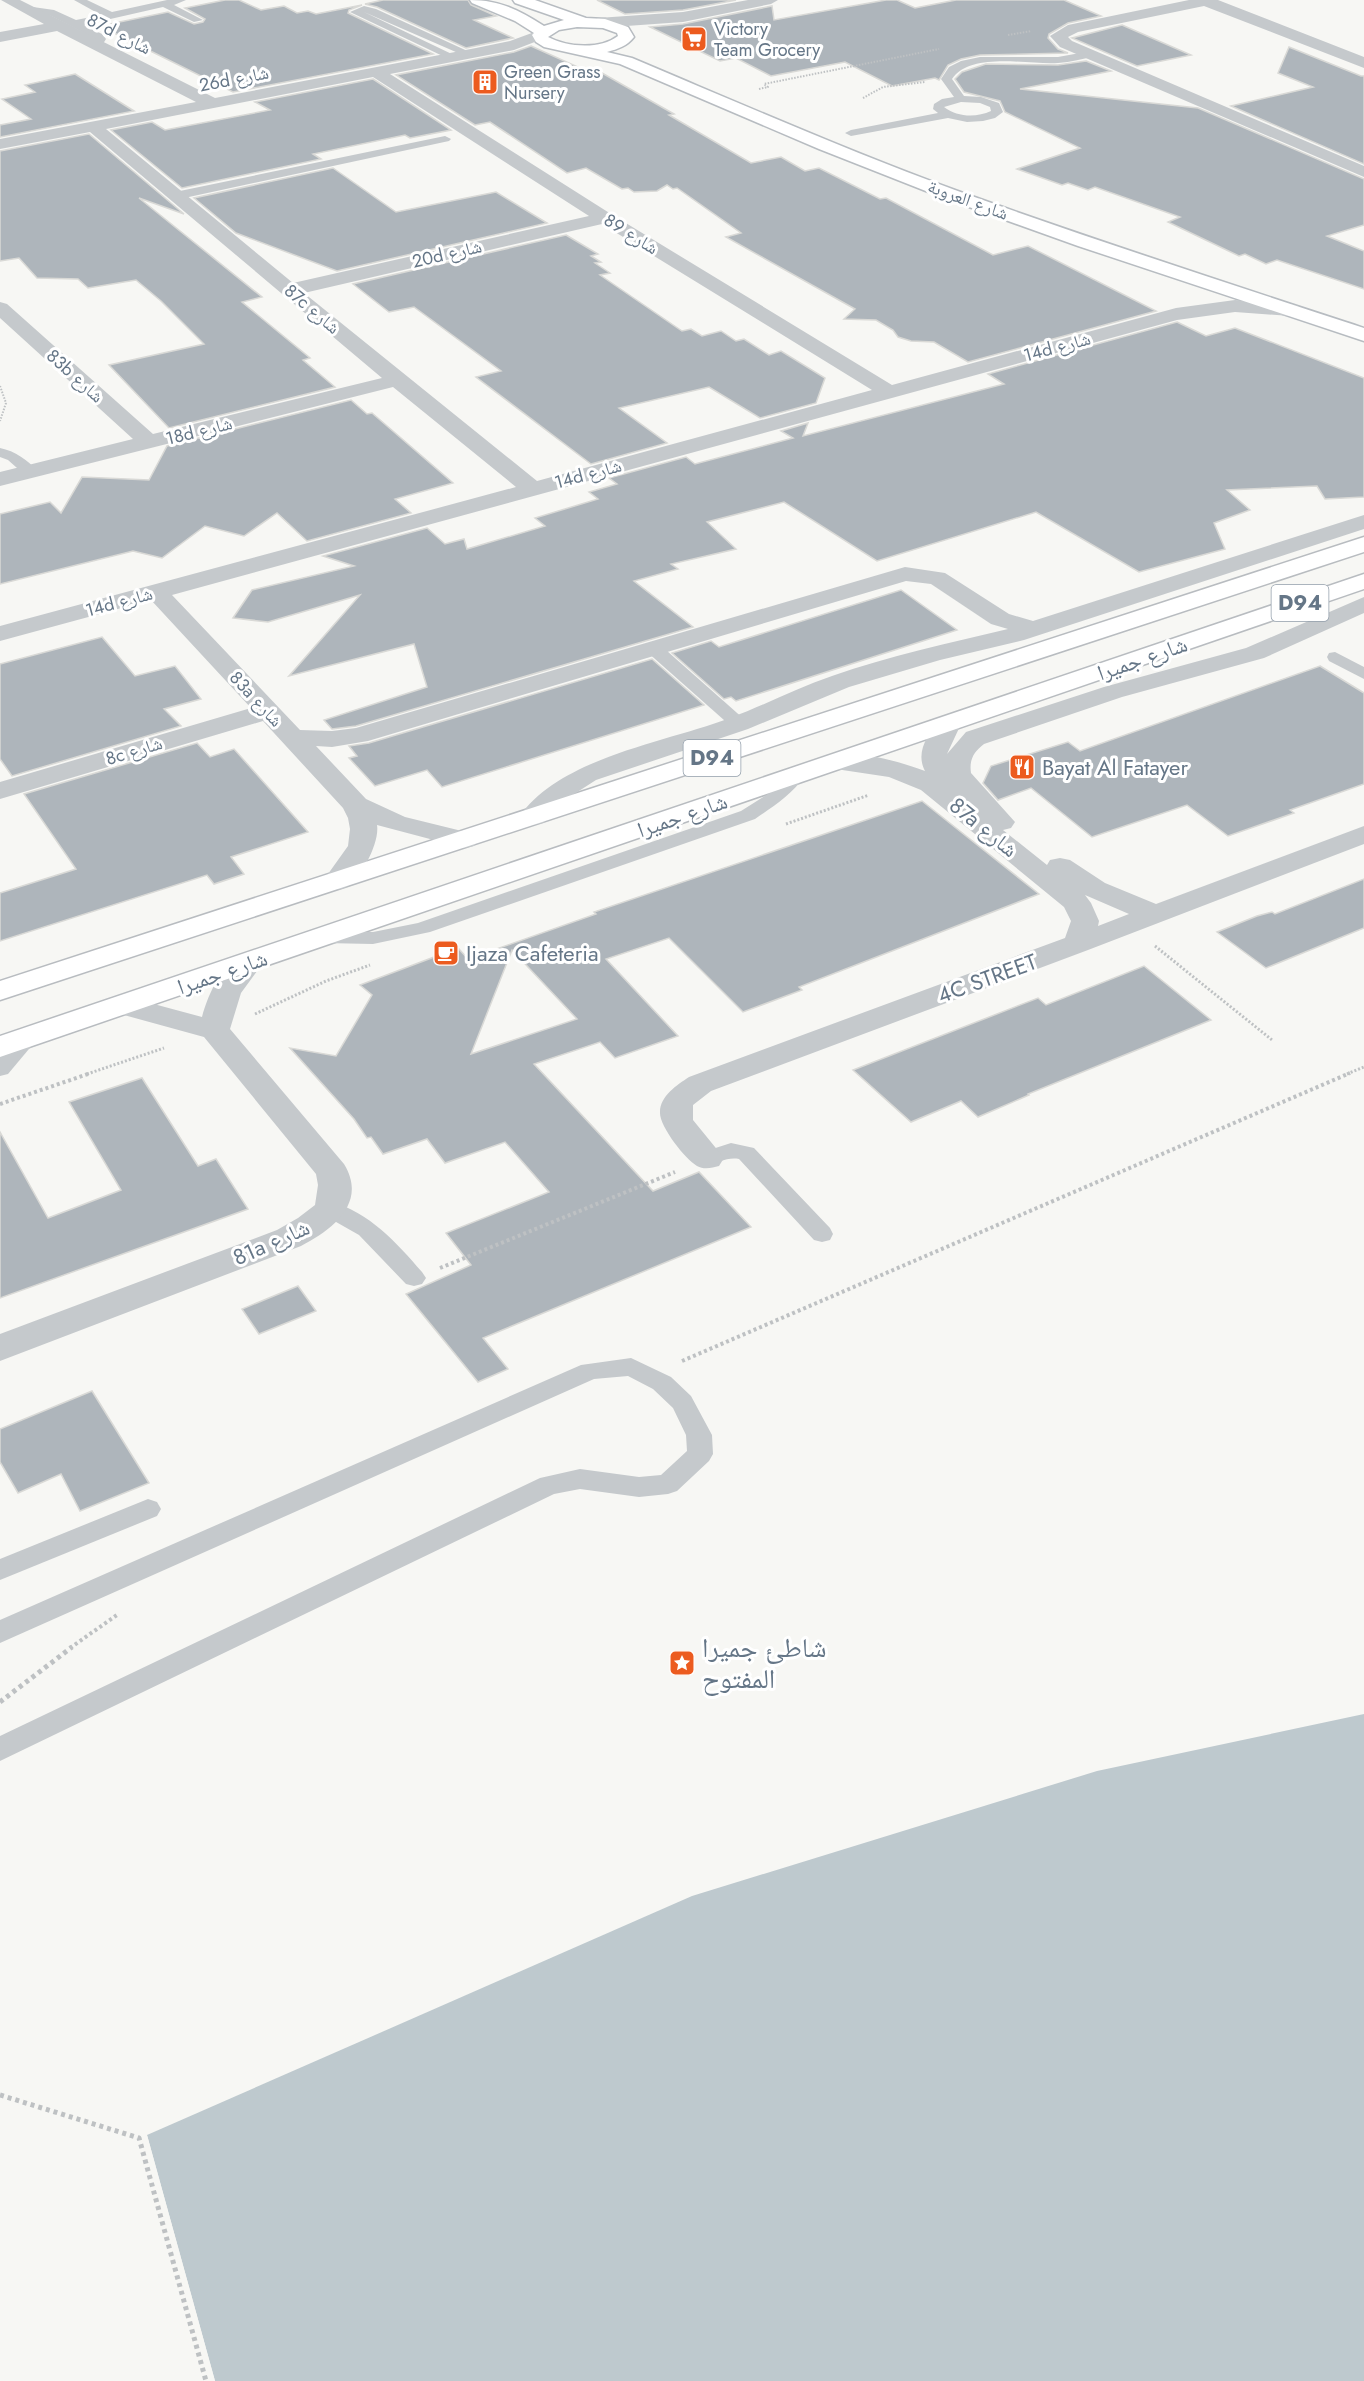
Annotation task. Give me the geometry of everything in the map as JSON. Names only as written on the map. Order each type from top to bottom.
[{"type":"main road","points":[[477,0],[520,18],[540,34],[565,23],[594,22]]},
{"type":"main road","points":[[520,0],[556,14],[618,27],[626,36],[651,54],[745,92]]},
{"type":"main road","name":"شارع العروبة","points":[[540,34],[541,39],[546,43],[626,61],[825,145],[958,196],[1085,242],[1364,334]]},
{"type":"main road","points":[[571,49],[615,45],[626,36]]},
{"type":"main road","points":[[830,125],[883,146]]},
{"type":"main road","name":"شارع جميرا","points":[[0,991],[1364,544]]},
{"type":"main road","name":"شارع جميرا","points":[[0,1047],[1066,684],[1364,580]]},
{"type":"main road","points":[[1066,684],[1113,692]]},
{"type":"street","name":"87d شارع","points":[[8,0],[67,25],[97,45],[212,103]]},
{"type":"street","points":[[594,22],[682,17],[771,0]]},
{"type":"street","points":[[1364,63],[1208,1],[1067,30],[1058,36],[1059,40],[1364,172]]},
{"type":"street","points":[[626,36],[682,17]]},
{"type":"street","points":[[0,37],[67,25]]},
{"type":"street","name":"26d شارع","points":[[0,144],[466,55],[520,43],[540,34]]},
{"type":"street","name":"26d شارع","points":[[466,55],[571,49]]},
{"type":"street","name":"شارع 89","points":[[376,72],[605,218],[889,392]]},
{"type":"street","name":"87c شارع","points":[[93,126],[397,380],[533,489]]},
{"type":"street","name":"20d شارع","points":[[290,290],[605,218]]},
{"type":"street","name":"14d شارع","points":[[1176,314],[1204,298],[1204,291],[1195,278]]},
{"type":"street","name":"14d شارع","points":[[0,634],[1176,314],[1234,306],[1291,310]]},
{"type":"street","name":"83b شارع","points":[[0,308],[150,443]]},
{"type":"street","name":"18d شارع","points":[[0,479],[397,380]]},
{"type":"street","points":[[533,817],[558,792],[587,774],[739,724],[840,682],[933,654],[1033,629],[1364,522]]},
{"type":"street","points":[[291,738],[332,740],[359,735],[905,573],[937,578],[1000,619],[1033,629]]},
{"type":"street","name":"83a شارع","points":[[156,592],[356,805],[365,824],[363,842],[360,850],[337,881]]},
{"type":"street","points":[[1001,822],[958,775],[956,765],[958,755],[965,746],[988,732],[1113,692],[1255,653],[1364,604]]},
{"type":"street","name":"8c شارع","points":[[0,791],[268,711]]},
{"type":"street","name":"87a شارع","points":[[948,724],[933,748],[934,764],[944,780],[1094,890],[1120,903],[1157,914]]},
{"type":"street","name":"87a شارع","points":[[838,762],[886,767],[902,771],[930,784],[1077,903],[1085,921],[1078,944]]},
{"type":"street","name":"83a شارع","points":[[356,805],[395,823],[464,840]]},
{"type":"street","name":"4C STREET","points":[[708,1158],[677,1124],[675,1113],[678,1101],[687,1091],[700,1084],[1078,944],[1364,834]]},
{"type":"street","points":[[124,1005],[171,1016],[215,1030],[224,994],[234,977],[248,963]]},
{"type":"street","name":"81a شارع","points":[[0,1348],[289,1238],[314,1226],[330,1209],[337,1190],[332,1172],[215,1030]]},
{"type":"lane","points":[[79,0],[111,16]]},
{"type":"lane","points":[[67,25],[181,0]]},
{"type":"lane","points":[[165,4],[198,20]]},
{"type":"lane","points":[[364,9],[372,11],[466,55],[355,12],[364,9]]},
{"type":"lane","points":[[961,99],[946,79],[950,71],[957,67],[988,59],[1057,60],[1091,54]]},
{"type":"lane","points":[[851,133],[948,115],[976,118],[997,112],[995,105],[989,102],[961,99],[946,101],[938,106],[948,115]]},
{"type":"lane","points":[[175,196],[445,140]]},
{"type":"lane","points":[[0,452],[13,457],[30,472]]},
{"type":"lane","points":[[652,647],[739,724]]},
{"type":"lane","points":[[1335,657],[1364,674]]},
{"type":"lane","points":[[0,1069],[29,1037]]},
{"type":"lane","points":[[708,1158],[731,1150],[746,1153],[822,1234]]},
{"type":"lane","points":[[330,1209],[353,1218],[372,1231],[414,1278]]},
{"type":"lane","points":[[0,1632],[590,1371],[631,1367],[662,1383],[682,1402],[699,1435],[700,1454],[668,1484],[639,1487],[580,1479],[549,1485],[0,1749]]},
{"type":"lane","points":[[0,1570],[148,1509]]},
{"type":"path","points":[[1003,36],[1067,30]]},
{"type":"path","points":[[745,92],[768,87],[764,84],[946,47]]},
{"type":"path","points":[[863,98],[868,92],[878,88],[946,79]]},
{"type":"path","points":[[0,386],[6,399],[6,407],[0,421]]},
{"type":"path","points":[[1128,925],[1272,1040]]},
{"type":"path","points":[[414,1278],[708,1158]]},
{"type":"path","points":[[0,2095],[139,2138],[206,2381]]},
{"type":"shaded area","points":[[1364,1714],[1364,2381],[215,2381],[147,2135],[692,1896],[1097,1771]]},
{"type":"pier","points":[[147,2135],[215,2381],[212,2381],[144,2136]]},
{"type":"building","points":[[225,0],[239,0],[261,10],[284,6],[297,13],[308,11],[316,14],[362,5],[349,10],[348,13],[433,54],[233,92],[100,26],[168,12],[194,24],[203,22],[205,19],[185,8]]},
{"type":"building","points":[[383,0],[468,0],[471,5],[496,16],[474,20],[513,38],[466,48],[377,7],[365,4]]},
{"type":"building","points":[[597,0],[736,0],[683,10],[625,14]]},
{"type":"building","points":[[897,0],[915,8],[956,0],[1064,0],[1101,16],[1068,23],[1049,34],[1048,38],[1058,49],[1068,53],[980,55],[961,59],[948,65],[939,80],[935,78],[892,86],[845,62],[771,76],[736,58],[720,61],[650,27],[683,24],[772,6],[774,20]]},
{"type":"building","points":[[1122,25],[1191,55],[1137,66],[1072,38]]},
{"type":"building","points":[[531,46],[582,69],[590,67],[602,73],[674,114],[669,115],[751,163],[781,157],[805,171],[819,168],[880,199],[886,198],[993,255],[1028,246],[1156,311],[968,362],[934,342],[911,341],[898,337],[893,330],[876,320],[844,319],[855,309],[726,237],[741,233],[677,188],[673,189],[667,185],[657,191],[634,192],[628,188],[622,189],[586,168],[567,173],[490,122],[475,125],[396,75],[514,52]]},
{"type":"building","points":[[1289,47],[1364,76],[1364,164],[1231,106],[1313,87],[1278,73]]},
{"type":"building","points":[[1086,61],[1111,71],[1020,89],[1198,108],[1364,179],[1364,225],[1327,236],[1364,251],[1364,289],[1277,260],[1266,264],[1245,254],[1239,256],[1168,222],[1180,217],[1095,187],[1088,190],[1068,183],[1062,185],[1017,169],[1080,148],[1005,112],[1000,101],[964,92],[955,79],[962,72],[986,64],[1058,65]]},
{"type":"building","points":[[75,74],[134,111],[0,137],[0,125],[31,119],[2,99],[35,92],[25,85]]},
{"type":"building","points":[[373,79],[451,130],[410,138],[405,135],[313,154],[321,159],[182,188],[111,130],[152,122],[165,130],[270,110],[255,102]]},
{"type":"building","points":[[89,134],[184,214],[139,198],[262,297],[242,302],[310,358],[303,360],[335,387],[169,428],[109,365],[204,344],[161,301],[136,280],[88,288],[78,279],[37,278],[19,258],[0,261],[0,151]]},
{"type":"building","points":[[333,168],[396,212],[496,192],[547,223],[337,271],[236,233],[194,198]]},
{"type":"building","points":[[566,235],[598,254],[591,256],[601,262],[595,263],[610,273],[600,275],[682,331],[691,329],[702,336],[721,331],[736,341],[744,339],[769,355],[781,351],[825,378],[816,403],[760,418],[709,387],[619,408],[667,443],[591,464],[476,377],[501,371],[414,307],[389,312],[353,284]]},
{"type":"building","points":[[1177,322],[1206,336],[1235,328],[1364,378],[1364,497],[1325,499],[1317,486],[1227,490],[1250,510],[1214,523],[1225,549],[1139,572],[1036,512],[877,561],[784,502],[707,522],[736,549],[671,564],[678,569],[634,581],[693,627],[356,726],[332,729],[324,720],[427,687],[414,644],[289,676],[360,595],[268,622],[233,618],[252,590],[354,566],[323,556],[427,528],[445,544],[464,539],[467,549],[545,526],[535,518],[598,499],[589,492],[617,484],[609,478],[686,457],[695,464],[793,438],[781,431],[808,423],[803,436],[1004,384],[988,374]]},
{"type":"building","points":[[351,400],[367,414],[372,413],[453,483],[395,499],[411,513],[307,541],[277,513],[244,536],[205,526],[162,558],[133,551],[0,584],[0,514],[50,502],[61,513],[82,477],[149,480],[167,446]]},
{"type":"building","points":[[901,590],[957,630],[736,701],[731,697],[724,699],[672,653],[711,641],[719,647]]},
{"type":"building","points":[[102,637],[135,676],[175,666],[201,699],[164,709],[181,726],[12,776],[0,759],[0,664]]},
{"type":"building","points":[[652,659],[704,705],[442,787],[427,770],[375,786],[349,758],[357,756],[349,746],[369,743]]},
{"type":"building","points":[[1320,666],[1364,693],[1364,784],[1290,810],[1294,813],[1228,836],[1187,805],[1092,837],[1031,788],[998,800],[983,783],[991,766],[1068,742],[1080,751]]},
{"type":"building","points":[[197,743],[210,757],[234,749],[308,832],[231,857],[244,874],[214,884],[207,875],[0,941],[0,893],[76,869],[24,794]]},
{"type":"building","points":[[922,801],[1039,894],[799,987],[802,990],[743,1012],[669,938],[606,959],[678,1036],[615,1058],[600,1042],[534,1064],[653,1191],[699,1172],[751,1227],[483,1338],[508,1369],[478,1382],[406,1294],[471,1265],[446,1233],[549,1192],[505,1142],[445,1163],[427,1139],[383,1154],[371,1137],[367,1138],[354,1119],[290,1048],[336,1056],[372,995],[360,985],[458,948],[468,959],[596,914],[594,912]],"holes":[[[512,950],[577,1019],[471,1054]]]},
{"type":"building","points":[[1364,879],[1364,928],[1266,968],[1217,932],[1257,916],[1272,912],[1275,914]]},
{"type":"building","points":[[1144,966],[1211,1020],[1028,1094],[978,1117],[961,1101],[911,1122],[853,1070],[1038,998],[1046,1005]]},
{"type":"building","points":[[142,1078],[198,1166],[216,1159],[248,1209],[0,1298],[0,1132],[48,1218],[121,1190],[69,1102]]},
{"type":"building","points":[[298,1286],[316,1311],[259,1334],[242,1309]]},
{"type":"building","points":[[92,1391],[149,1483],[80,1511],[61,1474],[18,1493],[0,1462],[0,1429]]},
{"type":"place","name":"Victory Team Grocery","points":[[694,39]]},
{"type":"place","name":"Green Grass Nursery","points":[[485,82]]},
{"type":"place","name":"Bayat Al Fatayer","points":[[1022,767]]},
{"type":"place","name":"Ijaza Cafeteria","points":[[446,953]]},
{"type":"place","name":"شاطئ جميرا المفتوح","points":[[682,1663]]}]
